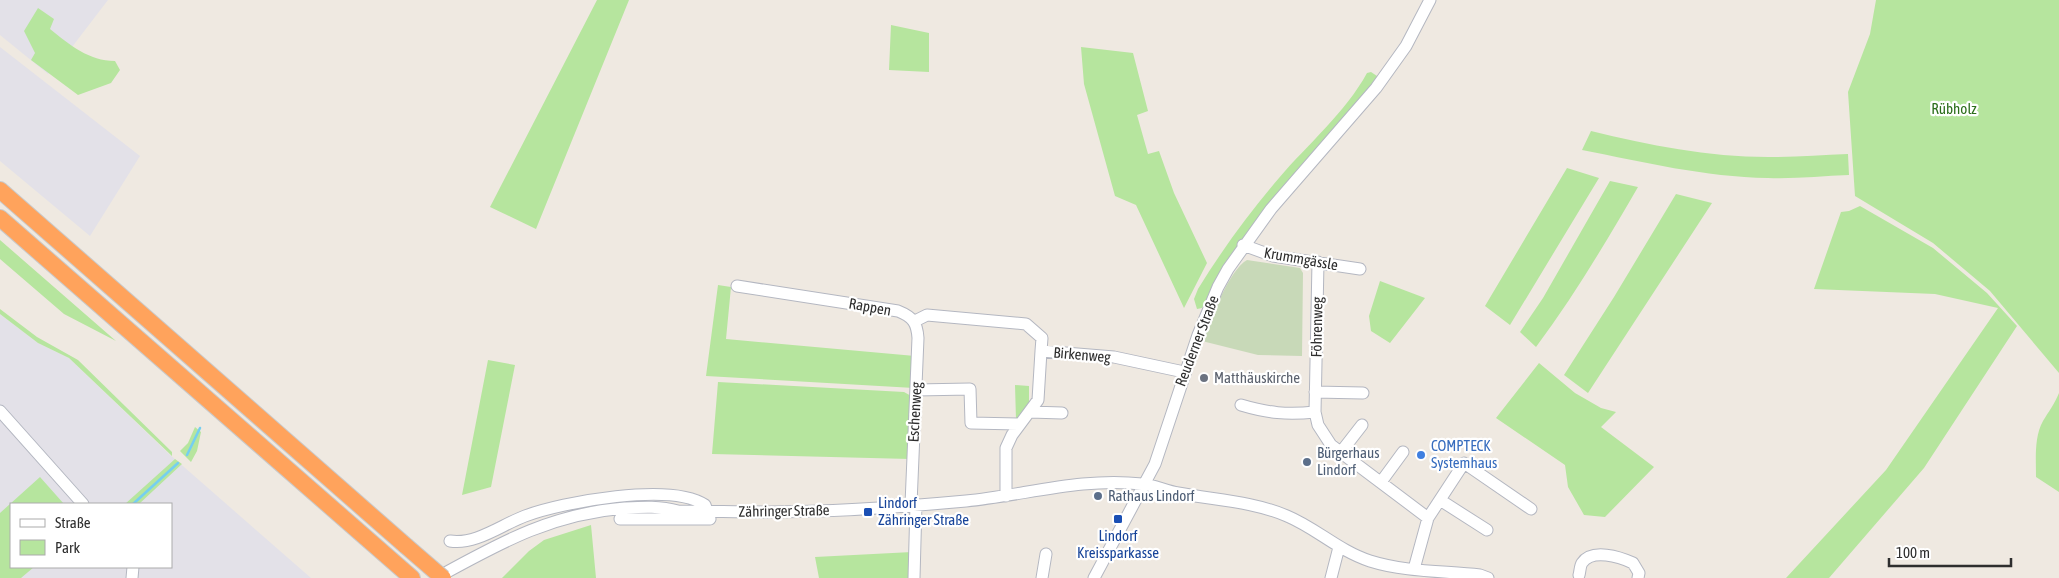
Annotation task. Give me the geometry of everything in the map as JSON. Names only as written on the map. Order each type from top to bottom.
[{"type":"highway","points":[[0,190],[443,578]]},
{"type":"highway","points":[[0,218],[238,428],[390,557],[412,578]]},
{"type":"street","name":"Reuderner Straße","points":[[1094,578],[1154,464],[1184,372],[1215,294],[1243,245],[1271,209],[1376,88],[1406,46],[1430,0]]},
{"type":"street","name":"Krummgässle","points":[[1243,245],[1268,255],[1360,269]]},
{"type":"street","name":"Föhrenweg","points":[[1318,262],[1315,392],[1315,412],[1318,424],[1324,436],[1341,452],[1428,518]]},
{"type":"street","name":"Rappen","points":[[737,286],[882,308],[903,313],[914,321]]},
{"type":"street","points":[[914,321],[927,315],[1026,324],[1042,338],[1041,351]]},
{"type":"street","name":"Eschenweg","points":[[914,321],[918,328],[913,504],[914,578]]},
{"type":"street","name":"Birkenweg","points":[[1006,496],[1006,448],[1012,435],[1038,400],[1041,351],[1114,357],[1184,372]]},
{"type":"street","points":[[916,390],[970,389],[971,423],[1020,424]]},
{"type":"street","points":[[1315,392],[1363,393]]},
{"type":"street","points":[[1242,405],[1269,413],[1296,414],[1315,412]]},
{"type":"street","points":[[0,411],[82,503]]},
{"type":"street","points":[[1030,412],[1062,413]]},
{"type":"street","points":[[1341,452],[1362,425]]},
{"type":"street","points":[[1381,482],[1403,452]]},
{"type":"street","points":[[1414,569],[1428,518],[1464,463],[1531,509]]},
{"type":"street","name":"Zähringer Straße","points":[[436,578],[496,545],[553,521],[590,512],[640,507],[709,511],[794,512],[1006,496],[1085,482],[1145,484],[1178,493],[1262,507],[1303,524],[1339,547],[1367,560],[1388,566],[1480,575],[1488,578]]},
{"type":"street","points":[[450,541],[469,541],[539,511],[613,496],[690,497],[705,505],[709,511],[710,519],[620,519]]},
{"type":"street","points":[[1440,500],[1487,530]]},
{"type":"street","points":[[1331,578],[1339,547]]},
{"type":"street","points":[[1042,578],[1046,554]]},
{"type":"street","points":[[1579,575],[1582,563],[1591,555],[1600,555],[1633,563],[1639,573],[1638,578]]},
{"type":"shaded area","points":[[0,0],[108,0],[72,47],[48,74],[0,35]]},
{"type":"shaded area","points":[[0,47],[140,156],[90,236],[0,161]]},
{"type":"shaded area","points":[[0,314],[38,343],[69,358],[168,453],[311,578],[0,578]]},
{"type":"green space","points":[[597,0],[629,0],[536,229],[490,207]]},
{"type":"green space","name":"Rübholz","points":[[1876,0],[2059,0],[2059,373],[1990,291],[1933,243],[1855,196],[1848,92],[1870,34]]},
{"type":"green space","points":[[38,8],[54,19],[50,29],[72,46],[88,55],[115,61],[120,70],[111,83],[78,95],[31,60],[35,53],[24,31]]},
{"type":"green space","points":[[891,25],[929,33],[929,72],[889,70]]},
{"type":"green space","points":[[1081,47],[1133,53],[1148,111],[1137,115],[1148,154],[1159,151],[1174,193],[1207,263],[1184,308],[1136,205],[1115,196],[1084,84]]},
{"type":"green space","points":[[1371,72],[1377,76],[1377,80],[1219,277],[1202,308],[1197,309],[1194,299],[1198,289],[1236,232],[1279,178],[1348,102],[1367,73]]},
{"type":"green space","points":[[1591,131],[1657,145],[1723,155],[1768,157],[1848,154],[1849,175],[1768,178],[1721,175],[1674,168],[1582,150]]},
{"type":"green space","points":[[1567,168],[1599,178],[1510,325],[1485,306]]},
{"type":"green space","points":[[1610,181],[1638,187],[1577,288],[1536,347],[1520,332],[1543,298]]},
{"type":"green space","points":[[1676,194],[1712,203],[1588,393],[1564,375]]},
{"type":"green space","points":[[1860,206],[1933,248],[1987,293],[2017,326],[1924,468],[1829,578],[1786,578],[1886,470],[1998,308],[1935,294],[1814,289],[1841,212]]},
{"type":"green space","points":[[0,240],[116,341],[64,314],[0,259]]},
{"type":"green space","points":[[1247,260],[1300,268],[1303,273],[1302,356],[1258,355],[1202,341],[1227,285],[1240,266]]},
{"type":"green space","points":[[1380,281],[1425,298],[1390,343],[1371,331],[1369,316]]},
{"type":"green space","points":[[718,285],[731,287],[726,339],[915,356],[914,388],[706,376]]},
{"type":"green space","points":[[0,309],[37,337],[78,360],[172,452],[172,456],[69,358],[38,343],[0,314]]},
{"type":"green space","points":[[488,360],[515,365],[491,487],[462,495]]},
{"type":"green space","points":[[1539,363],[1575,393],[1601,408],[1616,412],[1601,427],[1654,467],[1605,517],[1584,515],[1568,487],[1565,465],[1496,418]]},
{"type":"green space","points":[[718,382],[904,392],[913,397],[910,459],[712,454]]},
{"type":"green space","points":[[1015,385],[1029,386],[1029,407],[1016,420]]},
{"type":"green space","points":[[2059,393],[2059,492],[2036,477],[2036,463],[2040,427]]},
{"type":"green space","points":[[195,427],[201,432],[197,451],[191,462],[180,451],[188,443]]},
{"type":"green space","points":[[175,459],[182,464],[140,503],[126,503]]},
{"type":"green space","points":[[40,477],[63,503],[11,503]]},
{"type":"green space","points":[[10,504],[10,568],[33,568],[21,578],[0,578],[0,513]]},
{"type":"green space","points":[[591,525],[596,578],[502,578],[529,551],[544,540]]},
{"type":"green space","points":[[912,552],[911,578],[819,578],[815,557]]},
{"type":"waterway","points":[[187,455],[200,428]]},
{"type":"waterway","points":[[134,503],[178,463]]},
{"type":"place","name":"Matthäuskirche","points":[[1204,378]]},
{"type":"place","name":"COMPTECK Systemhaus","points":[[1421,455]]},
{"type":"place","name":"Bürgerhaus Lindorf","points":[[1307,462]]},
{"type":"place","name":"Rathaus Lindorf","points":[[1098,496]]},
{"type":"place","name":"Lindorf Zähringer Straße","points":[[868,512]]},
{"type":"place","name":"Lindorf Kreissparkasse","points":[[1118,519]]}]
